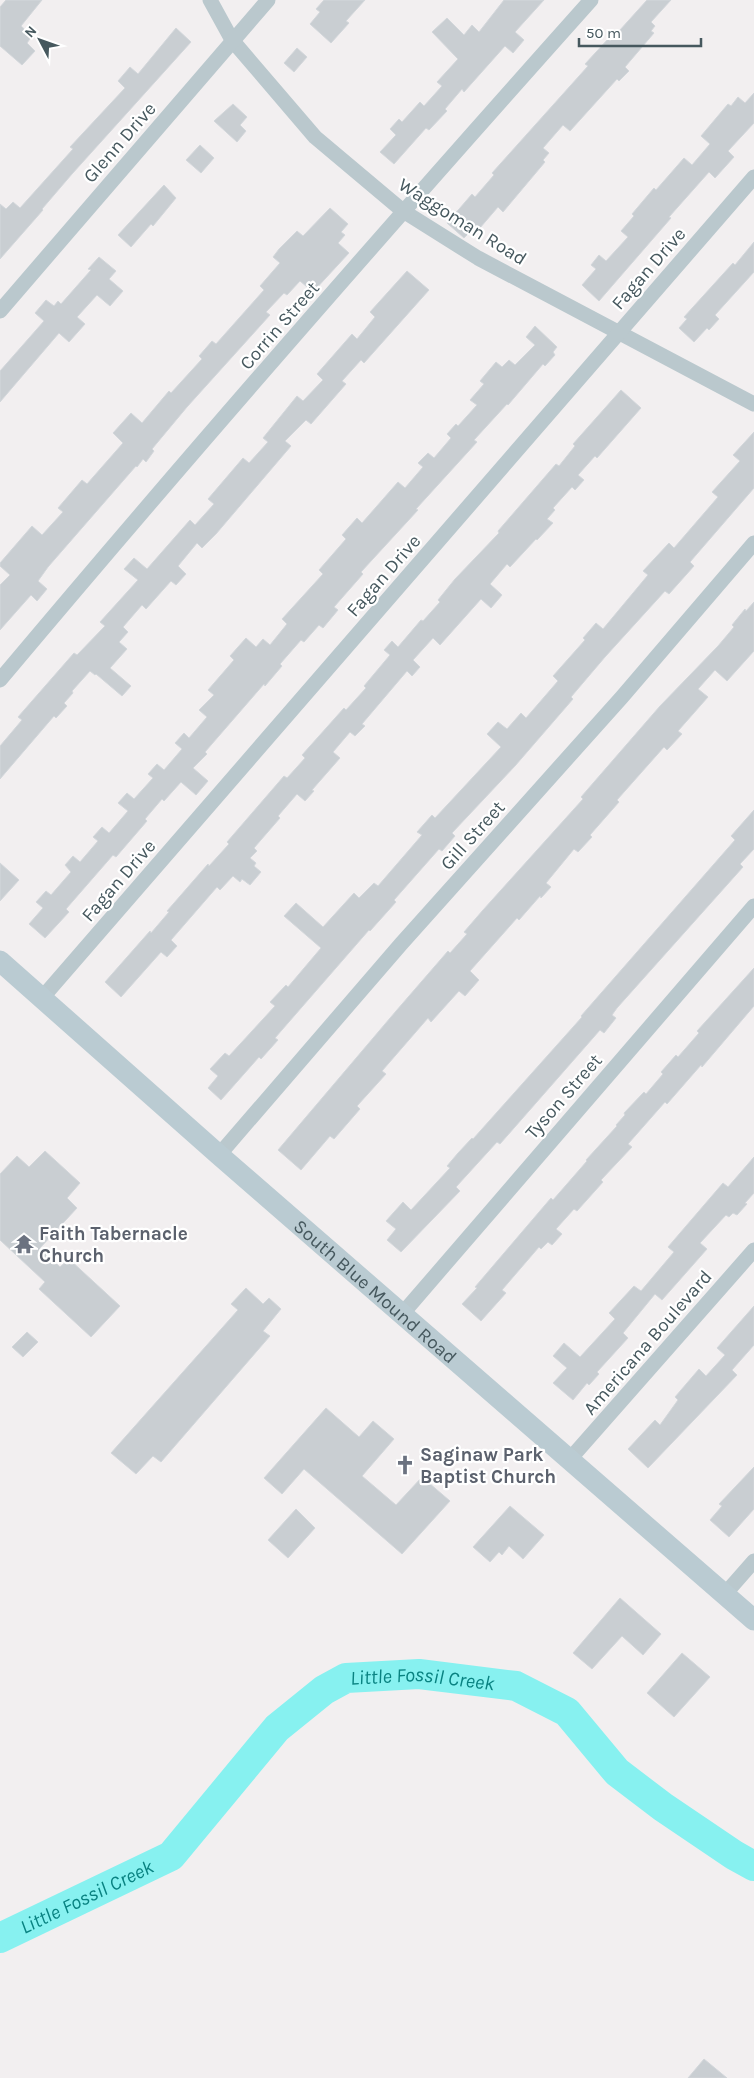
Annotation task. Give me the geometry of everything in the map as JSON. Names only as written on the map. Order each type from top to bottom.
[{"type":"main road","name":"South Blue Mound Road","points":[[0,961],[754,1620]]},
{"type":"street","name":"Waggoman Road","points":[[210,0],[232,40],[316,137],[403,211],[478,258],[754,404]]},
{"type":"street","name":"Glenn Drive","points":[[0,311],[268,0]]},
{"type":"street","name":"Corrin Street","points":[[0,680],[136,517],[403,211],[591,0]]},
{"type":"street","name":"Fagan Drive","points":[[42,998],[754,177]]},
{"type":"street","name":"Gill Street","points":[[220,1155],[401,944],[622,697],[754,542]]},
{"type":"street","name":"Tyson Street","points":[[403,1313],[754,906]]},
{"type":"street","name":"Americana Boulevard","points":[[570,1460],[754,1250]]},
{"type":"street","points":[[725,1594],[754,1561]]},
{"type":"building","points":[[6,0],[42,0],[21,26],[32,36],[27,43],[35,51],[22,65],[0,46],[0,7]]},
{"type":"building","points":[[324,0],[365,0],[346,21],[349,23],[331,43],[310,24],[320,12],[316,9]]},
{"type":"building","points":[[504,0],[544,0],[515,32],[524,40],[513,53],[505,46],[464,92],[462,89],[445,109],[447,111],[429,130],[426,128],[394,164],[380,152],[396,135],[390,129],[399,119],[402,122],[420,102],[424,106],[442,86],[437,82],[458,59],[432,32],[447,18],[464,35],[472,25],[479,32]]},
{"type":"building","points":[[647,0],[671,0],[651,22],[655,26],[651,31],[654,33],[625,67],[629,71],[619,81],[617,79],[570,131],[563,125],[543,148],[549,153],[543,160],[545,162],[503,212],[498,207],[473,236],[470,232],[464,238],[447,223],[472,194],[475,197],[494,175],[492,173],[588,66],[585,64],[608,39],[610,41]]},
{"type":"building","points":[[176,28],[191,42],[72,174],[0,259],[0,204],[6,209],[13,202],[20,208],[73,149],[70,147],[125,88],[118,81],[130,67],[138,74]]},
{"type":"building","points":[[297,48],[307,57],[294,72],[284,63]]},
{"type":"building","points":[[754,93],[754,123],[728,151],[734,157],[715,178],[709,172],[599,301],[582,285],[596,269],[591,265],[599,255],[606,261],[628,237],[621,231],[634,216],[632,214],[654,188],[656,190],[684,158],[692,165],[710,144],[701,136],[728,104],[731,106],[738,97],[745,103]]},
{"type":"building","points":[[233,104],[247,117],[240,125],[246,131],[237,142],[214,121]]},
{"type":"building","points":[[200,145],[214,158],[201,173],[186,160]]},
{"type":"building","points":[[164,185],[176,198],[153,226],[151,224],[131,247],[118,235]]},
{"type":"building","points":[[330,208],[348,224],[341,232],[345,235],[338,243],[349,253],[313,292],[300,281],[287,295],[284,293],[266,312],[270,315],[187,407],[152,449],[154,451],[146,462],[143,459],[136,466],[48,567],[38,581],[47,589],[37,601],[31,595],[0,630],[0,585],[10,575],[0,566],[0,563],[32,526],[42,535],[63,512],[58,508],[82,480],[87,484],[123,443],[113,433],[131,413],[142,423],[169,391],[171,393],[202,359],[199,356],[212,341],[216,344],[264,290],[260,286],[280,263],[273,257],[279,249],[297,231],[303,236]]},
{"type":"building","points":[[754,242],[754,272],[715,315],[719,319],[709,330],[707,328],[694,342],[679,328],[687,319],[684,317],[733,263],[735,265]]},
{"type":"building","points":[[99,257],[116,271],[109,279],[123,291],[110,306],[97,295],[77,317],[85,324],[69,342],[59,333],[0,402],[0,371],[44,321],[35,313],[46,300],[54,306],[58,301],[61,304],[91,270],[88,269]]},
{"type":"building","points":[[407,271],[429,290],[364,363],[361,360],[342,381],[346,384],[311,424],[306,420],[285,441],[291,446],[216,534],[202,548],[197,543],[178,566],[186,574],[176,585],[171,581],[146,609],[142,605],[123,627],[128,632],[119,642],[127,649],[110,668],[131,686],[122,696],[90,671],[64,703],[67,706],[56,718],[54,716],[0,779],[0,746],[22,720],[18,717],[74,653],[77,655],[105,626],[100,622],[138,580],[124,569],[134,558],[147,569],[190,520],[195,525],[214,504],[208,499],[243,458],[249,463],[268,442],[263,438],[297,396],[303,401],[323,380],[317,374],[352,334],[357,339],[375,317],[370,312]]},
{"type":"building","points":[[535,326],[557,347],[553,352],[555,355],[545,366],[543,364],[508,405],[474,440],[477,442],[361,572],[363,574],[334,607],[338,610],[323,628],[319,625],[304,642],[301,640],[280,664],[282,666],[265,686],[264,684],[205,752],[207,754],[193,768],[208,781],[196,795],[181,782],[164,801],[162,799],[145,819],[147,821],[116,857],[113,855],[66,909],[69,912],[45,938],[29,924],[43,908],[36,902],[46,891],[51,895],[71,872],[65,865],[73,856],[80,862],[98,841],[93,837],[102,827],[109,833],[128,811],[118,803],[127,793],[134,799],[153,778],[148,774],[157,764],[164,770],[182,749],[175,743],[184,733],[189,738],[207,717],[199,710],[214,695],[208,690],[234,660],[230,656],[246,638],[256,647],[263,639],[270,645],[287,624],[282,619],[323,574],[319,570],[346,539],[342,535],[357,518],[362,523],[398,482],[405,488],[423,467],[418,463],[428,453],[434,458],[451,438],[447,434],[456,424],[458,426],[477,405],[470,400],[484,384],[480,381],[496,362],[502,367],[509,360],[515,365],[535,345],[526,337]]},
{"type":"building","points":[[621,390],[641,408],[597,458],[595,456],[578,475],[584,480],[575,490],[572,487],[553,508],[555,510],[547,519],[553,523],[510,567],[507,564],[490,584],[502,595],[491,608],[481,599],[440,645],[433,638],[413,660],[420,667],[412,676],[407,671],[362,724],[365,726],[355,736],[350,732],[333,752],[340,758],[312,790],[314,791],[305,801],[297,794],[278,816],[280,818],[254,848],[257,851],[250,858],[256,863],[254,866],[261,872],[250,885],[242,879],[240,882],[233,876],[220,890],[217,887],[171,940],[177,946],[167,957],[161,952],[121,997],[105,982],[150,931],[151,933],[169,912],[167,911],[208,864],[209,866],[229,844],[227,842],[284,776],[287,778],[305,758],[302,755],[344,708],[346,710],[366,688],[364,686],[390,655],[384,650],[392,641],[398,647],[421,620],[423,621],[440,602],[438,600],[455,579],[499,533],[498,531],[556,464],[559,466],[575,446],[573,444]]},
{"type":"building","points":[[754,432],[754,488],[690,562],[694,566],[669,594],[665,591],[605,657],[571,697],[573,699],[515,766],[452,833],[455,836],[442,851],[439,849],[394,900],[396,902],[369,930],[275,1038],[278,1040],[261,1059],[259,1057],[221,1100],[208,1088],[218,1076],[210,1069],[225,1053],[229,1056],[275,1006],[270,1002],[286,985],[288,987],[321,948],[284,916],[296,903],[323,927],[354,893],[359,898],[374,883],[378,886],[422,835],[417,832],[432,815],[435,818],[501,747],[487,734],[498,722],[507,729],[521,713],[526,718],[558,681],[553,676],[585,640],[583,638],[596,623],[603,629],[648,575],[643,571],[669,543],[674,548],[718,497],[712,492],[740,461],[733,455]]},
{"type":"building","points":[[754,602],[754,651],[727,681],[715,670],[698,689],[708,697],[678,731],[682,734],[667,750],[664,747],[617,800],[619,802],[590,835],[592,837],[578,852],[574,849],[546,883],[551,887],[541,898],[540,896],[519,920],[517,918],[470,971],[479,980],[465,996],[459,991],[431,1022],[428,1018],[382,1071],[386,1074],[357,1106],[360,1109],[334,1139],[330,1136],[301,1170],[278,1150],[448,951],[450,953],[467,934],[464,932],[583,799],[581,797],[660,706],[718,646],[734,627],[732,625],[745,609],[746,611]]},
{"type":"building","points":[[754,810],[754,849],[740,864],[743,867],[617,1008],[612,1015],[616,1018],[604,1033],[600,1030],[500,1144],[497,1142],[456,1187],[460,1191],[401,1252],[387,1240],[396,1229],[386,1221],[403,1202],[411,1210],[450,1168],[447,1166],[458,1153],[473,1139],[582,1017],[735,840],[731,836]]},
{"type":"building","points":[[0,863],[19,880],[0,901]]},
{"type":"building","points":[[754,968],[754,1006],[702,1067],[701,1065],[667,1104],[665,1102],[628,1144],[632,1147],[601,1180],[603,1182],[577,1211],[574,1209],[556,1229],[562,1234],[552,1245],[548,1242],[541,1249],[539,1247],[502,1290],[506,1293],[481,1321],[462,1304],[477,1288],[475,1287],[551,1198],[553,1200],[617,1126],[625,1115],[624,1113],[644,1092],[646,1094],[663,1074],[661,1072],[676,1055],[678,1057],[699,1033],[697,1031]]},
{"type":"building","name":"Faith Tabernacle Church","points":[[45,1151],[80,1183],[67,1198],[77,1208],[40,1248],[60,1267],[69,1259],[120,1306],[91,1337],[39,1289],[45,1282],[0,1240],[0,1174],[17,1156],[29,1167]]},
{"type":"building","points":[[754,1157],[754,1193],[745,1203],[747,1204],[737,1215],[733,1213],[729,1217],[726,1215],[700,1243],[707,1249],[662,1300],[655,1294],[623,1333],[628,1338],[597,1372],[599,1374],[589,1385],[587,1383],[573,1400],[553,1383],[567,1368],[553,1356],[564,1343],[580,1357],[615,1319],[609,1313],[634,1286],[641,1291],[674,1252],[668,1247],[723,1183],[728,1187]]},
{"type":"building","points":[[246,1288],[263,1304],[269,1298],[281,1309],[263,1331],[270,1336],[161,1462],[153,1456],[136,1474],[111,1453],[238,1310],[231,1304]]},
{"type":"building","points":[[754,1306],[754,1345],[732,1370],[737,1375],[648,1468],[628,1449],[655,1420],[660,1425],[678,1400],[675,1397],[699,1369],[706,1376],[725,1355],[717,1348]]},
{"type":"building","points":[[27,1332],[38,1342],[23,1357],[12,1347]]},
{"type":"building","points":[[326,1408],[359,1437],[373,1421],[394,1439],[362,1476],[396,1505],[422,1477],[450,1501],[402,1554],[304,1469],[282,1494],[264,1478]]},
{"type":"building","points":[[754,1467],[754,1509],[729,1537],[710,1520],[722,1506],[719,1504]]},
{"type":"building","points":[[510,1506],[544,1535],[523,1559],[509,1546],[502,1555],[499,1552],[490,1562],[473,1547]]},
{"type":"building","points":[[296,1509],[315,1528],[288,1558],[268,1540]]},
{"type":"building","points":[[620,1598],[661,1634],[643,1655],[622,1636],[592,1669],[573,1653]]},
{"type":"building","points":[[682,1653],[710,1677],[674,1717],[647,1693]]},
{"type":"building","points":[[704,2059],[727,2078],[688,2078]]},
{"type":"waterway","name":"Little Fossil Creek","points":[[0,1938],[171,1856],[277,1728],[324,1690],[346,1678],[419,1674],[516,1686],[567,1712],[617,1772],[663,1807],[734,1855],[754,1866]]},
{"type":"place","name":"Faith Tabernacle Church","points":[[24,1244]]},
{"type":"place","name":"Saginaw Park Baptist Church","points":[[405,1465]]}]
